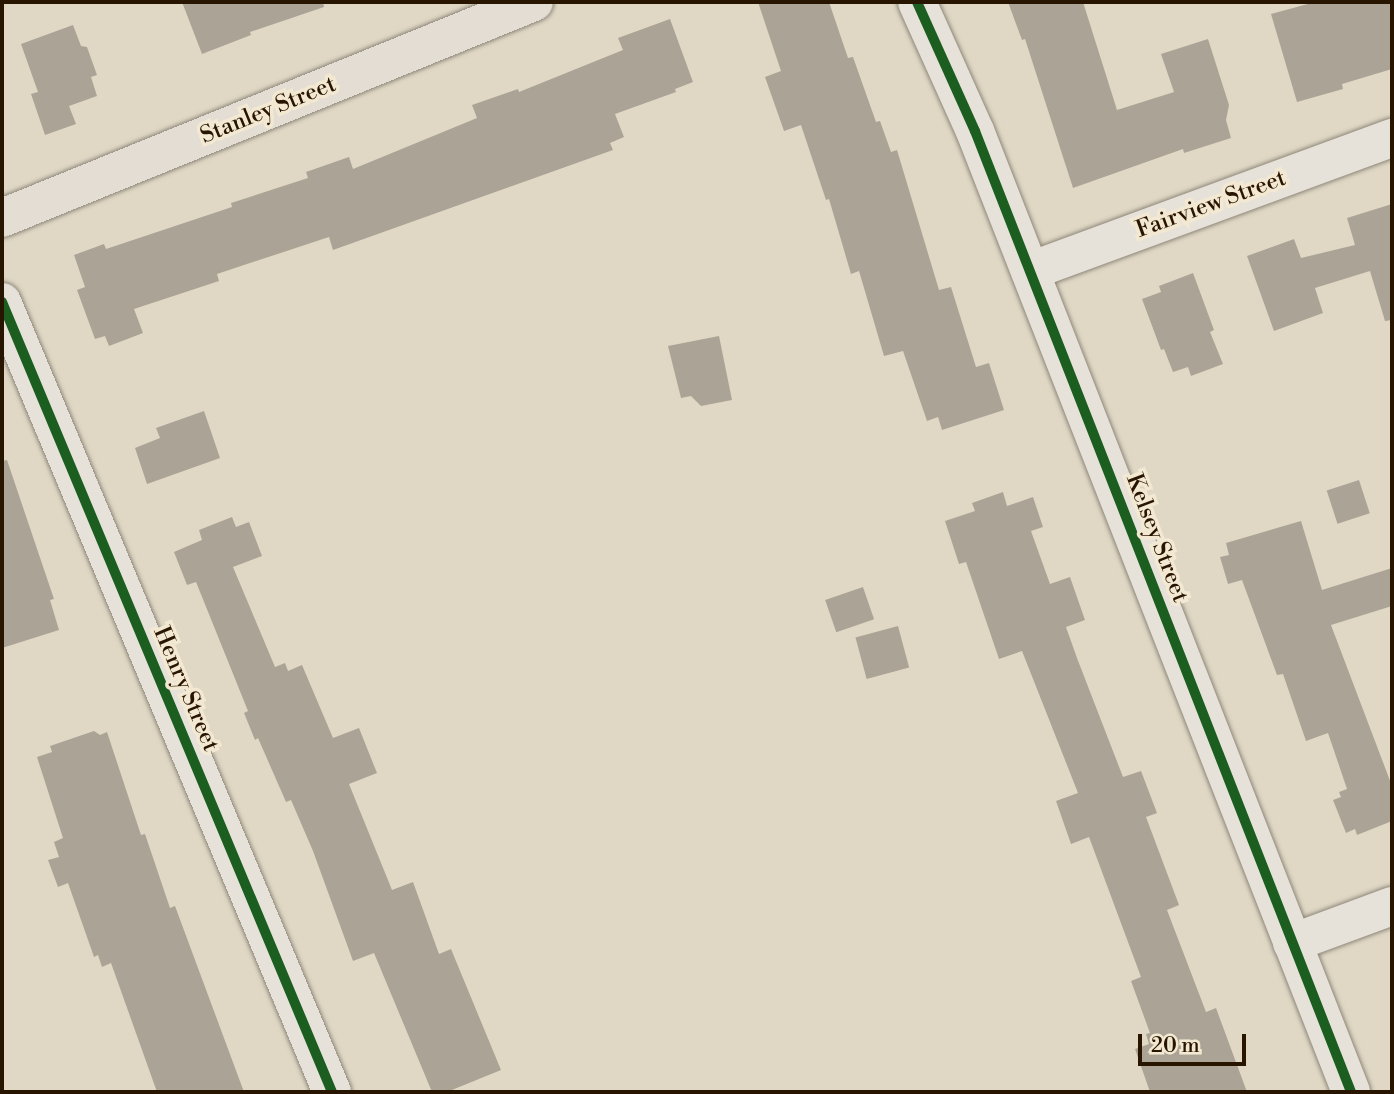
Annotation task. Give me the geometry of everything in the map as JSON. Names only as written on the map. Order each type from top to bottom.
[{"type":"main road","name":"Stanley Street","points":[[2,218],[534,2]]},
{"type":"street","name":"Kelsey Street","points":[[917,2],[954,79],[1351,1092]]},
{"type":"street","name":"Fairview Street","points":[[1030,271],[1392,138]]},
{"type":"street","name":"Henry Street","points":[[2,302],[332,1092]]},
{"type":"street","points":[[1292,943],[1392,906]]},
{"type":"building","points":[[182,2],[323,2],[324,7],[250,32],[251,35],[202,54]]},
{"type":"building","points":[[758,2],[829,2],[848,58],[853,57],[876,122],[880,121],[891,152],[897,150],[939,290],[951,287],[976,367],[989,363],[1004,410],[942,430],[938,417],[927,421],[903,351],[884,356],[859,271],[851,274],[829,199],[826,200],[801,125],[784,131],[765,77],[781,71]]},
{"type":"building","points":[[1008,2],[1083,2],[1117,110],[1174,92],[1161,54],[1208,39],[1229,105],[1226,120],[1231,138],[1184,153],[1183,149],[1073,188],[1025,39],[1022,40]]},
{"type":"building","points":[[1315,2],[1392,2],[1392,69],[1342,84],[1343,89],[1297,102],[1271,14]]},
{"type":"building","points":[[670,19],[693,82],[675,89],[676,92],[615,114],[624,137],[610,143],[613,150],[333,250],[329,237],[217,274],[219,281],[134,309],[143,333],[109,346],[105,336],[95,339],[77,290],[85,287],[74,255],[104,244],[106,249],[232,207],[231,203],[308,178],[306,172],[349,157],[353,169],[477,118],[472,105],[518,89],[519,92],[623,50],[618,38]]},
{"type":"building","points":[[73,25],[81,46],[87,47],[97,75],[91,77],[97,96],[69,106],[76,124],[45,135],[31,94],[38,92],[21,44]]},
{"type":"building","points":[[1392,204],[1392,320],[1385,321],[1370,271],[1315,288],[1323,313],[1274,331],[1247,256],[1294,239],[1301,258],[1355,245],[1347,218]]},
{"type":"building","points":[[1193,273],[1214,330],[1210,332],[1223,364],[1191,376],[1188,367],[1173,372],[1164,349],[1161,350],[1142,299],[1161,292],[1159,286]]},
{"type":"building","points":[[719,336],[732,400],[701,406],[691,396],[681,398],[668,346]]},
{"type":"building","points":[[204,411],[220,458],[147,484],[135,448],[160,438],[156,428]]},
{"type":"building","points":[[7,460],[54,599],[50,600],[59,630],[2,648],[2,461]]},
{"type":"building","points":[[1359,480],[1370,513],[1337,524],[1327,491]]},
{"type":"building","points":[[1003,492],[1007,506],[1033,497],[1043,527],[1031,531],[1050,584],[1070,577],[1085,620],[1066,627],[1123,777],[1141,771],[1157,813],[1146,817],[1179,905],[1167,910],[1206,1012],[1216,1008],[1247,1092],[1150,1092],[1135,1049],[1149,1044],[1146,1034],[1150,1033],[1131,981],[1141,977],[1089,837],[1071,844],[1056,801],[1078,793],[1022,651],[999,659],[966,562],[959,564],[945,521],[975,511],[972,503]]},
{"type":"building","points":[[232,517],[236,527],[249,522],[262,556],[233,567],[275,667],[285,663],[288,671],[302,665],[333,738],[359,728],[377,773],[349,784],[392,890],[413,882],[439,954],[451,949],[501,1070],[447,1092],[432,1092],[374,953],[353,961],[313,851],[291,800],[286,802],[258,738],[255,740],[244,713],[248,711],[196,582],[187,585],[174,552],[202,540],[199,530]]},
{"type":"building","points":[[1301,521],[1322,590],[1392,568],[1392,606],[1331,625],[1392,786],[1392,821],[1357,835],[1355,829],[1346,833],[1333,800],[1341,797],[1339,792],[1347,789],[1328,733],[1306,741],[1283,674],[1277,675],[1242,580],[1228,584],[1220,557],[1229,555],[1226,543]]},
{"type":"building","points":[[863,587],[874,619],[836,632],[825,600]]},
{"type":"building","points":[[898,626],[909,668],[867,679],[855,637]]},
{"type":"building","points":[[94,731],[100,735],[107,732],[141,835],[145,834],[170,908],[175,906],[244,1092],[157,1092],[111,963],[102,967],[98,955],[94,957],[68,883],[58,887],[48,860],[59,857],[54,842],[63,838],[37,757],[52,752],[50,746]]},
{"type":"cycle path","points":[[917,2],[975,131],[1351,1092]]},
{"type":"cycle path","points":[[2,302],[332,1092]]}]
